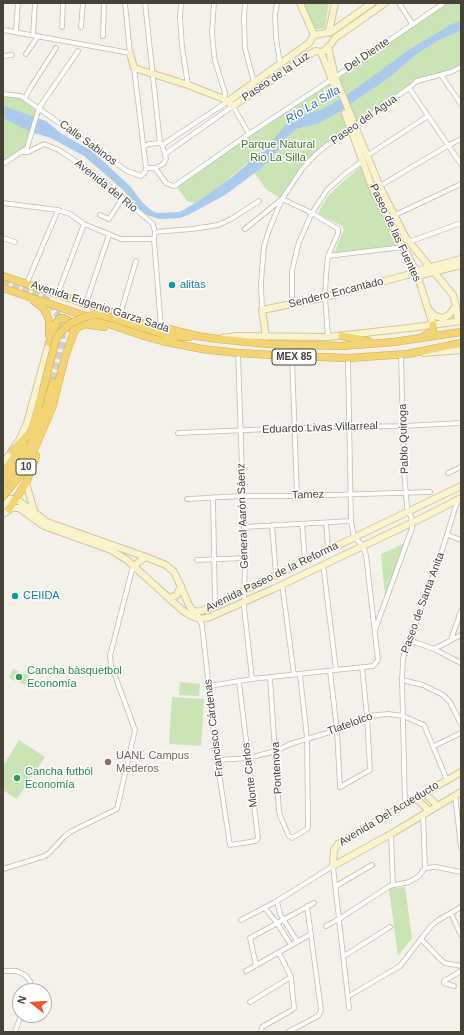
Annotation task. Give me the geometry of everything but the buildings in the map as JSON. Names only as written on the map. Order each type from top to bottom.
[{"type":"highway","name":"Avenida Eugenio Garza Sada","points":[[3,276],[161,328],[218,339],[295,345],[342,346],[376,342],[394,342],[461,332]]},
{"type":"highway","name":"Avenida Eugenio Garza Sada","points":[[3,288],[127,331],[182,346],[238,353],[348,358],[408,354],[461,343]]},
{"type":"highway","points":[[32,299],[43,308],[49,318],[49,343]]},
{"type":"highway","name":"10","points":[[3,473],[18,453],[30,433],[56,339],[71,323],[96,314],[170,336],[184,338],[197,336]]},
{"type":"highway","points":[[49,343],[57,321],[63,318],[68,320],[71,325],[71,329],[65,357]]},
{"type":"highway","points":[[65,357],[74,332],[81,325],[88,324],[127,331]]},
{"type":"highway","points":[[422,338],[431,332],[433,325]]},
{"type":"highway","points":[[342,336],[376,342]]},
{"type":"highway","name":"10","points":[[3,496],[16,482],[24,469],[42,432],[52,408],[65,357]]},
{"type":"highway","points":[[42,432],[46,408],[53,382]]},
{"type":"highway","points":[[3,483],[30,446],[46,408]]},
{"type":"highway","points":[[7,509],[16,499],[26,483],[43,437],[46,421]]},
{"type":"highway","points":[[12,452],[30,433]]},
{"type":"street","points":[[16,31],[18,3]]},
{"type":"street","points":[[33,35],[35,3]]},
{"type":"street","points":[[62,27],[63,3]]},
{"type":"street","points":[[81,27],[82,3]]},
{"type":"street","points":[[103,36],[104,3]]},
{"type":"street","points":[[125,3],[130,53],[134,68],[146,168]]},
{"type":"street","points":[[145,3],[161,144],[166,159],[163,164],[155,168]]},
{"type":"street","points":[[181,3],[180,17],[182,47],[188,85]]},
{"type":"street","points":[[214,3],[212,33],[214,54],[225,93],[225,100]]},
{"type":"street","points":[[245,3],[244,17],[246,48],[254,82]]},
{"type":"street","points":[[277,3],[275,15],[276,38],[280,63]]},
{"type":"street","points":[[300,3],[314,35],[330,32],[372,3]]},
{"type":"street","points":[[335,3],[330,32],[335,38]]},
{"type":"street","name":"Paseo de la Luz","points":[[165,154],[233,106],[328,47],[335,38],[385,3]]},
{"type":"street","points":[[399,3],[413,25]]},
{"type":"street","name":"Del Diente","points":[[155,168],[166,183],[173,186],[444,3]]},
{"type":"street","points":[[3,30],[16,31],[130,53]]},
{"type":"street","name":"Paseo de la Luz","points":[[161,144],[254,82],[309,43],[314,35]]},
{"type":"street","points":[[26,54],[38,36]]},
{"type":"street","name":"Paseo de las Fuentes","points":[[309,43],[311,48],[318,52],[333,78],[353,127],[368,155],[380,187],[394,215],[409,242],[453,295],[460,321]]},
{"type":"street","name":"Paseo de las Fuentes","points":[[328,47],[333,78]]},
{"type":"street","points":[[25,98],[56,48]]},
{"type":"street","points":[[22,152],[28,148],[39,108],[78,51]]},
{"type":"street","points":[[3,56],[12,55]]},
{"type":"street","name":"Paseo del Agua","points":[[266,337],[262,310],[261,283],[264,246],[282,199],[297,176],[315,155],[417,81],[441,75],[461,67]]},
{"type":"street","points":[[134,68],[188,85],[225,100],[233,106],[249,134]]},
{"type":"street","points":[[441,75],[461,104]]},
{"type":"street","points":[[409,88],[461,164]]},
{"type":"street","name":"Calle Sabinos","points":[[3,94],[21,96],[25,98],[127,171],[141,176],[145,172],[146,168],[155,168]]},
{"type":"street","points":[[368,155],[428,116]]},
{"type":"street","name":"Paseo de las Fuentes","points":[[353,127],[362,160],[373,190],[403,247],[415,274],[433,325]]},
{"type":"street","points":[[373,190],[461,139]]},
{"type":"street","points":[[144,146],[154,143],[161,144]]},
{"type":"street","name":"Avenida del Rio","points":[[3,164],[22,152],[28,152],[44,144],[48,145],[97,176],[153,224],[155,232]]},
{"type":"street","points":[[292,304],[292,271],[299,242],[312,213],[327,190],[362,160]]},
{"type":"street","points":[[387,218],[461,184]]},
{"type":"street","points":[[100,215],[109,219],[122,199]]},
{"type":"street","points":[[245,229],[282,199],[312,213],[338,229],[338,233],[328,256],[325,296],[328,337]]},
{"type":"street","points":[[161,328],[154,239],[155,232],[192,229],[218,224],[232,219],[259,200]]},
{"type":"street","points":[[3,203],[58,210],[70,214],[84,224],[121,239],[154,239]]},
{"type":"street","points":[[27,283],[58,210]]},
{"type":"street","points":[[409,242],[461,223]]},
{"type":"street","points":[[58,293],[84,224]]},
{"type":"street","points":[[86,303],[109,235]]},
{"type":"street","points":[[3,238],[15,242]]},
{"type":"street","points":[[328,256],[403,247]]},
{"type":"street","name":"Sendero Encantado","points":[[415,274],[429,267],[461,259]]},
{"type":"street","points":[[120,315],[136,261]]},
{"type":"street","name":"Sendero Encantado","points":[[262,310],[415,274],[434,273],[461,265]]},
{"type":"street","points":[[427,307],[435,316],[443,318],[449,315],[456,306]]},
{"type":"street","points":[[218,339],[237,336],[342,336],[460,321]]},
{"type":"street","points":[[3,464],[12,452],[28,423],[49,343]]},
{"type":"street","name":"Avenida Eugenio Garza Sada","points":[[408,354],[461,350]]},
{"type":"street","name":"General Aarón Sáenz","points":[[238,353],[245,558],[244,603],[252,679]]},
{"type":"street","name":"Pablo Quiroga","points":[[401,354],[406,492],[408,511],[412,522]]},
{"type":"street","points":[[292,356],[296,496]]},
{"type":"street","points":[[209,686],[252,679],[373,666],[377,663],[378,657],[366,555],[362,546],[354,537],[351,522],[348,358]]},
{"type":"street","name":"Eduardo Livas Villarreal","points":[[178,433],[461,423]]},
{"type":"street","points":[[448,473],[461,467]]},
{"type":"street","points":[[26,483],[35,514]]},
{"type":"street","name":"Avenida Paseo de la Reforma","points":[[16,499],[47,522],[146,557],[166,566],[174,572],[189,605],[192,610],[197,612],[215,605],[328,549],[461,486]]},
{"type":"street","name":"Tamez","points":[[186,499],[242,496],[430,492]]},
{"type":"street","points":[[213,497],[215,605]]},
{"type":"street","name":"Avenida Paseo de la Reforma","points":[[7,509],[17,508],[23,510],[44,526],[112,550],[120,555],[187,613],[200,619],[210,617],[244,603],[460,499]]},
{"type":"street","name":"Paseo de Santa Anita","points":[[405,804],[402,680],[403,658],[460,499]]},
{"type":"street","points":[[244,527],[351,522]]},
{"type":"street","points":[[374,632],[409,538],[412,522]]},
{"type":"street","points":[[326,523],[328,549]]},
{"type":"street","points":[[302,524],[305,561]]},
{"type":"street","points":[[272,525],[276,575]]},
{"type":"street","points":[[448,535],[461,540]]},
{"type":"street","points":[[3,869],[45,856],[72,831],[117,809],[135,730],[109,661],[133,566],[146,557]]},
{"type":"street","points":[[197,560],[245,558]]},
{"type":"street","points":[[323,564],[336,670]]},
{"type":"street","points":[[282,584],[294,675]]},
{"type":"street","points":[[170,598],[177,595],[181,586]]},
{"type":"street","points":[[451,640],[461,611]]},
{"type":"street","name":"Francisco Cárdenas","points":[[197,612],[200,619],[229,845]]},
{"type":"street","points":[[434,649],[461,635]]},
{"type":"street","points":[[409,640],[434,649],[461,663]]},
{"type":"street","points":[[330,671],[337,730],[340,787],[370,770],[362,667]]},
{"type":"street","points":[[300,675],[307,738]]},
{"type":"street","name":"Pontenova","points":[[270,678],[280,818],[291,838],[307,829],[307,738]]},
{"type":"street","points":[[402,680],[423,686],[443,695],[450,702],[461,724]]},
{"type":"street","name":"Monte Carlos","points":[[229,845],[256,841],[258,839],[239,682]]},
{"type":"street","name":"Tlatelolco","points":[[217,760],[248,758],[276,751],[307,738],[337,730],[367,716],[388,714],[403,716],[424,725],[447,780]]},
{"type":"street","points":[[434,746],[461,733]]},
{"type":"street","name":"Avenida Del Acueducto","points":[[333,866],[334,850],[338,844],[461,772]]},
{"type":"street","points":[[432,800],[433,788]]},
{"type":"street","points":[[424,793],[438,806]]},
{"type":"street","points":[[458,793],[461,848]]},
{"type":"street","name":"Avenida Del Acueducto","points":[[241,920],[277,901],[333,866],[391,834],[458,793]]},
{"type":"street","points":[[416,798],[429,811]]},
{"type":"street","points":[[326,926],[383,890],[393,885],[410,882],[419,876],[425,868],[423,814]]},
{"type":"street","points":[[391,834],[393,885]]},
{"type":"street","points":[[336,886],[372,865]]},
{"type":"street","points":[[333,866],[349,1008]]},
{"type":"street","points":[[425,868],[436,867],[461,872]]},
{"type":"street","points":[[277,901],[283,919],[297,941]]},
{"type":"street","points":[[256,965],[250,938],[314,903]]},
{"type":"street","points":[[288,1032],[318,1016],[321,1010],[307,906]]},
{"type":"street","points":[[348,996],[400,966],[437,921],[461,907]]},
{"type":"street","points":[[265,908],[291,945]]},
{"type":"street","points":[[271,915],[279,910]]},
{"type":"street","points":[[451,913],[461,935]]},
{"type":"street","points":[[344,956],[390,927]]},
{"type":"street","points":[[246,971],[311,934]]},
{"type":"street","points":[[421,939],[436,956],[445,963],[461,966]]},
{"type":"street","points":[[261,1032],[262,1027],[294,1009],[291,976],[279,953]]},
{"type":"street","points":[[3,971],[17,970],[25,975],[30,983]]},
{"type":"street","points":[[454,986],[444,983],[444,981],[461,970]]},
{"type":"street","points":[[250,1002],[291,976]]},
{"type":"green space","points":[[302,3],[329,3],[325,28],[313,30]]},
{"type":"green space","name":"Parque Natural Rio La Silla","points":[[444,3],[461,3],[461,67],[419,81],[342,133],[302,169],[282,199],[267,190],[247,163],[223,184],[201,199],[194,203],[187,201],[176,185]]},
{"type":"green space","points":[[3,94],[21,97],[36,108],[26,145],[23,149],[3,163]]},
{"type":"green space","points":[[360,167],[363,167],[374,197],[398,242],[396,245],[337,254],[334,253],[344,229],[342,226],[319,214],[319,211],[328,196]]},
{"type":"green space","points":[[407,542],[387,596],[385,595],[381,554]]},
{"type":"green space","name":"Cancha bàsquetbol Economía","points":[[13,669],[29,676],[25,685],[9,678]]},
{"type":"green space","points":[[180,682],[200,684],[199,696],[179,695]]},
{"type":"green space","points":[[172,697],[204,699],[201,746],[169,744]]},
{"type":"green space","name":"Cancha futból Economía","points":[[19,740],[45,757],[17,799],[3,790],[3,766]]},
{"type":"green space","points":[[405,887],[412,938],[398,956],[389,889]]},
{"type":"water","points":[[461,21],[461,30],[435,42],[415,55],[391,76],[339,112],[317,124],[298,128],[287,137],[281,147],[260,169],[225,195],[180,218],[159,219],[147,215],[134,205],[129,196],[122,189],[84,156],[51,138],[31,132],[3,118],[3,106],[46,121],[62,134],[92,151],[130,186],[142,202],[152,211],[157,213],[178,212],[201,199],[231,178],[267,147],[288,122],[300,115],[320,110],[333,103],[348,94],[407,51],[450,25]]},
{"type":"tunnel","points":[[3,281],[39,295],[47,300],[57,313],[61,324],[63,341],[53,382]]},
{"type":"place","name":"alitas","points":[[172,285]]},
{"type":"place","name":"CEIIDA","points":[[15,596]]},
{"type":"place","name":"Cancha bàsquetbol Economía","points":[[19,677]]},
{"type":"place","name":"UANL Campus Mederos","points":[[108,762]]},
{"type":"place","name":"Cancha futból Economía","points":[[17,778]]},
{"type":"water label","name":"Río La Silla","points":[[313,105]]}]
